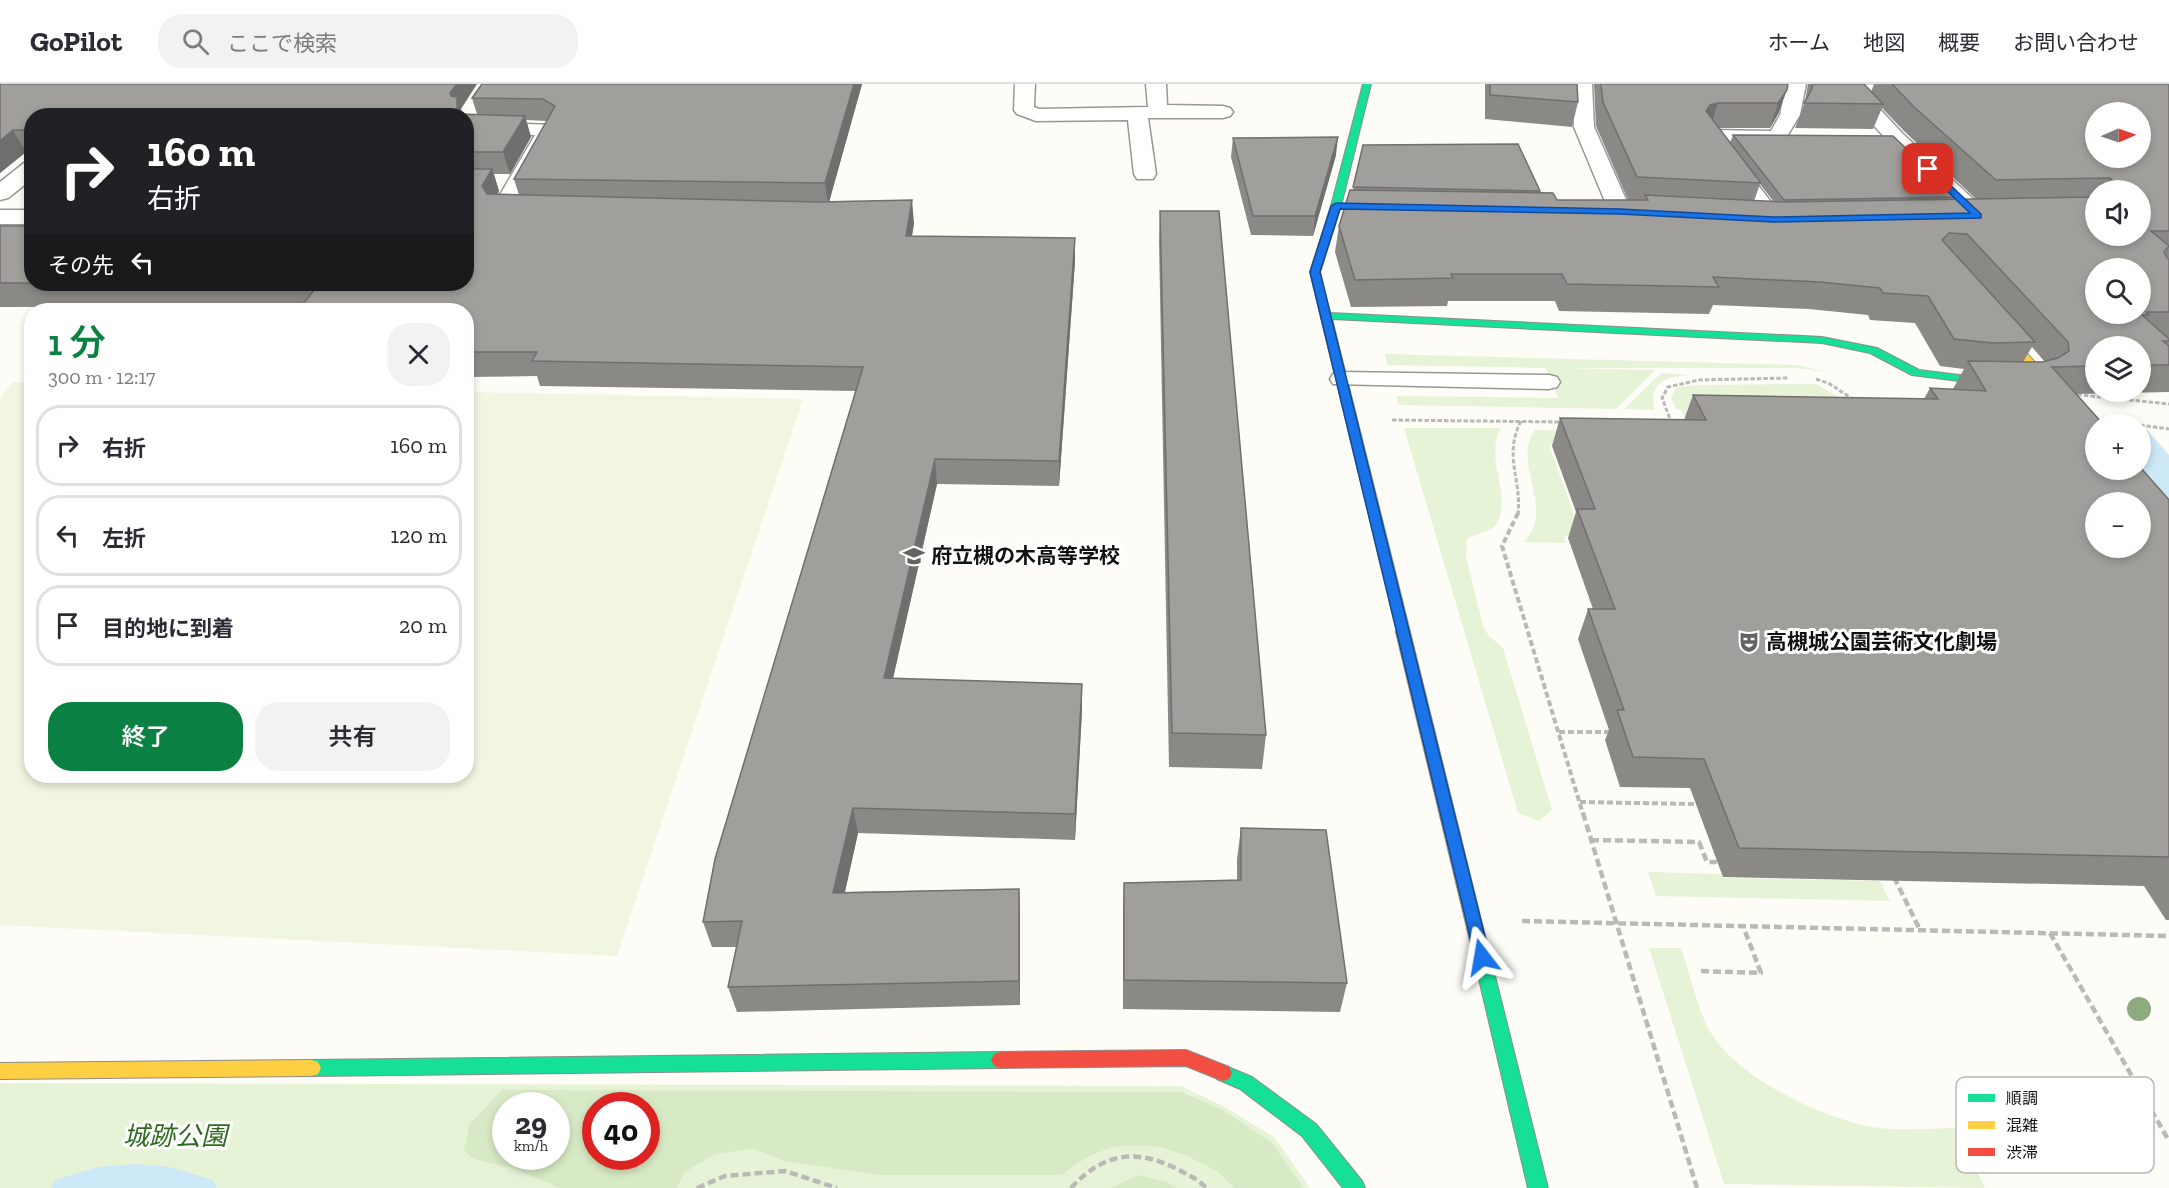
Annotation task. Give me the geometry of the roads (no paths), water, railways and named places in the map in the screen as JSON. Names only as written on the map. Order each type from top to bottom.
[{"type":"street","points":[[1025,84],[1024,110],[1036,115],[1137,114],[1158,111],[1224,112]]},
{"type":"street","points":[[1156,84],[1158,111]]},
{"type":"street","points":[[1367,84],[1336,206],[1315,272],[1538,1188]]},
{"type":"street","points":[[1582,84],[1584,127],[1620,212]]},
{"type":"street","points":[[1777,136],[1790,115],[1796,84]]},
{"type":"street","points":[[1841,84],[1933,89]]},
{"type":"street","points":[[1847,85],[1895,137],[1978,216]]},
{"type":"street","points":[[1137,114],[1145,174]]},
{"type":"street","points":[[474,121],[549,129],[508,182],[502,210],[549,211]]},
{"type":"street","points":[[1773,219],[1710,136],[1801,137]]},
{"type":"street","points":[[1872,137],[1895,137]]},
{"type":"street","points":[[0,193],[24,174]]},
{"type":"street","points":[[1336,206],[1360,206]]},
{"type":"street","points":[[1596,211],[1644,213]]},
{"type":"street","points":[[1944,217],[2002,216]]},
{"type":"street","points":[[0,217],[24,217]]},
{"type":"street","points":[[1749,218],[1796,219]]},
{"type":"street","points":[[1325,316],[1794,338],[1869,348],[1893,363],[1918,374],[2015,382],[2032,381],[2038,377],[2037,371],[1983,310]]},
{"type":"street","points":[[0,1071],[1186,1058],[1246,1083],[1309,1130],[1355,1188]]},
{"type":"lane","points":[[1341,379],[1549,382]]},
{"type":"water","points":[[2151,434],[2169,455],[2169,521],[2146,480],[2151,480]]},
{"type":"waterway","points":[[63,1188],[98,1179],[134,1175],[170,1178],[205,1188]]},
{"type":"place","name":"府立槻の木高等学校","points":[[914,556]]},
{"type":"place","name":"高槻城公園芸術文化劇場","points":[[1749,642]]},
{"type":"park label","name":"城跡公園","points":[[175,1136]]}]
